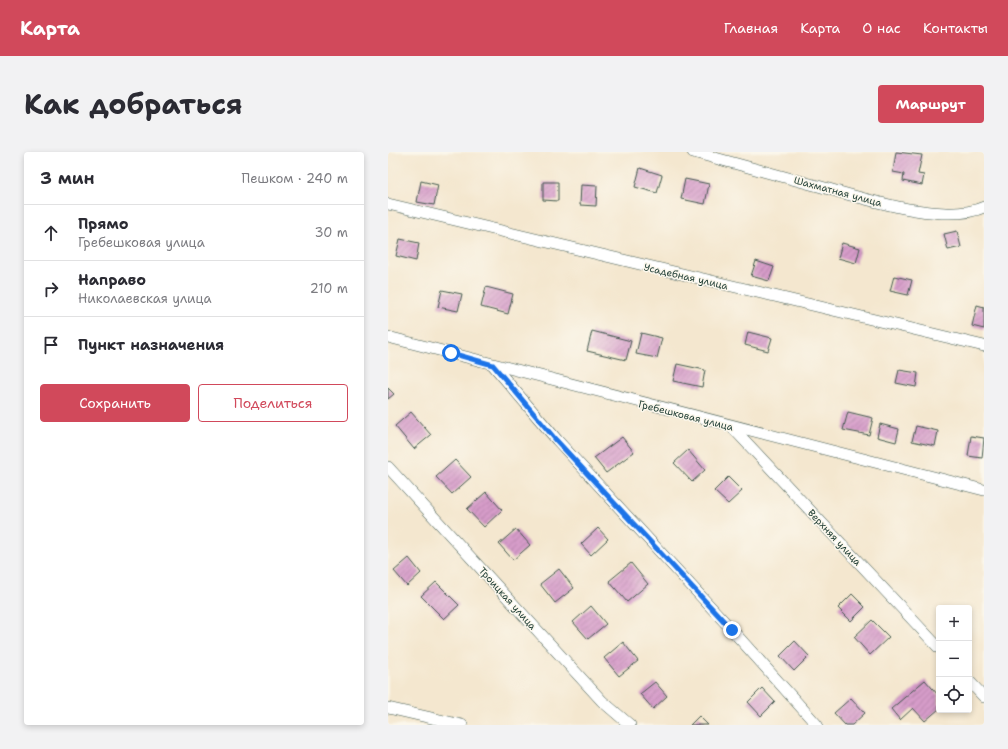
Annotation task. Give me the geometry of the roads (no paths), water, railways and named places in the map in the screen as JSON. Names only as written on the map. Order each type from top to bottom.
[{"type":"street","name":"Шахматная улица","points":[[693,152],[908,210],[958,213],[977,210],[984,207]]},
{"type":"street","name":"Усадебная улица","points":[[388,204],[984,346]]},
{"type":"street","name":"Гребешковая улица","points":[[388,338],[984,490]]},
{"type":"street","points":[[493,365],[556,440],[732,630],[817,725]]},
{"type":"street","name":"Верхняя улица","points":[[731,426],[936,645]]},
{"type":"street","name":"Троицкая улица","points":[[388,467],[602,701],[630,725]]},
{"type":"street","points":[[972,684],[984,697]]},
{"type":"street","points":[[388,708],[462,725]]}]
